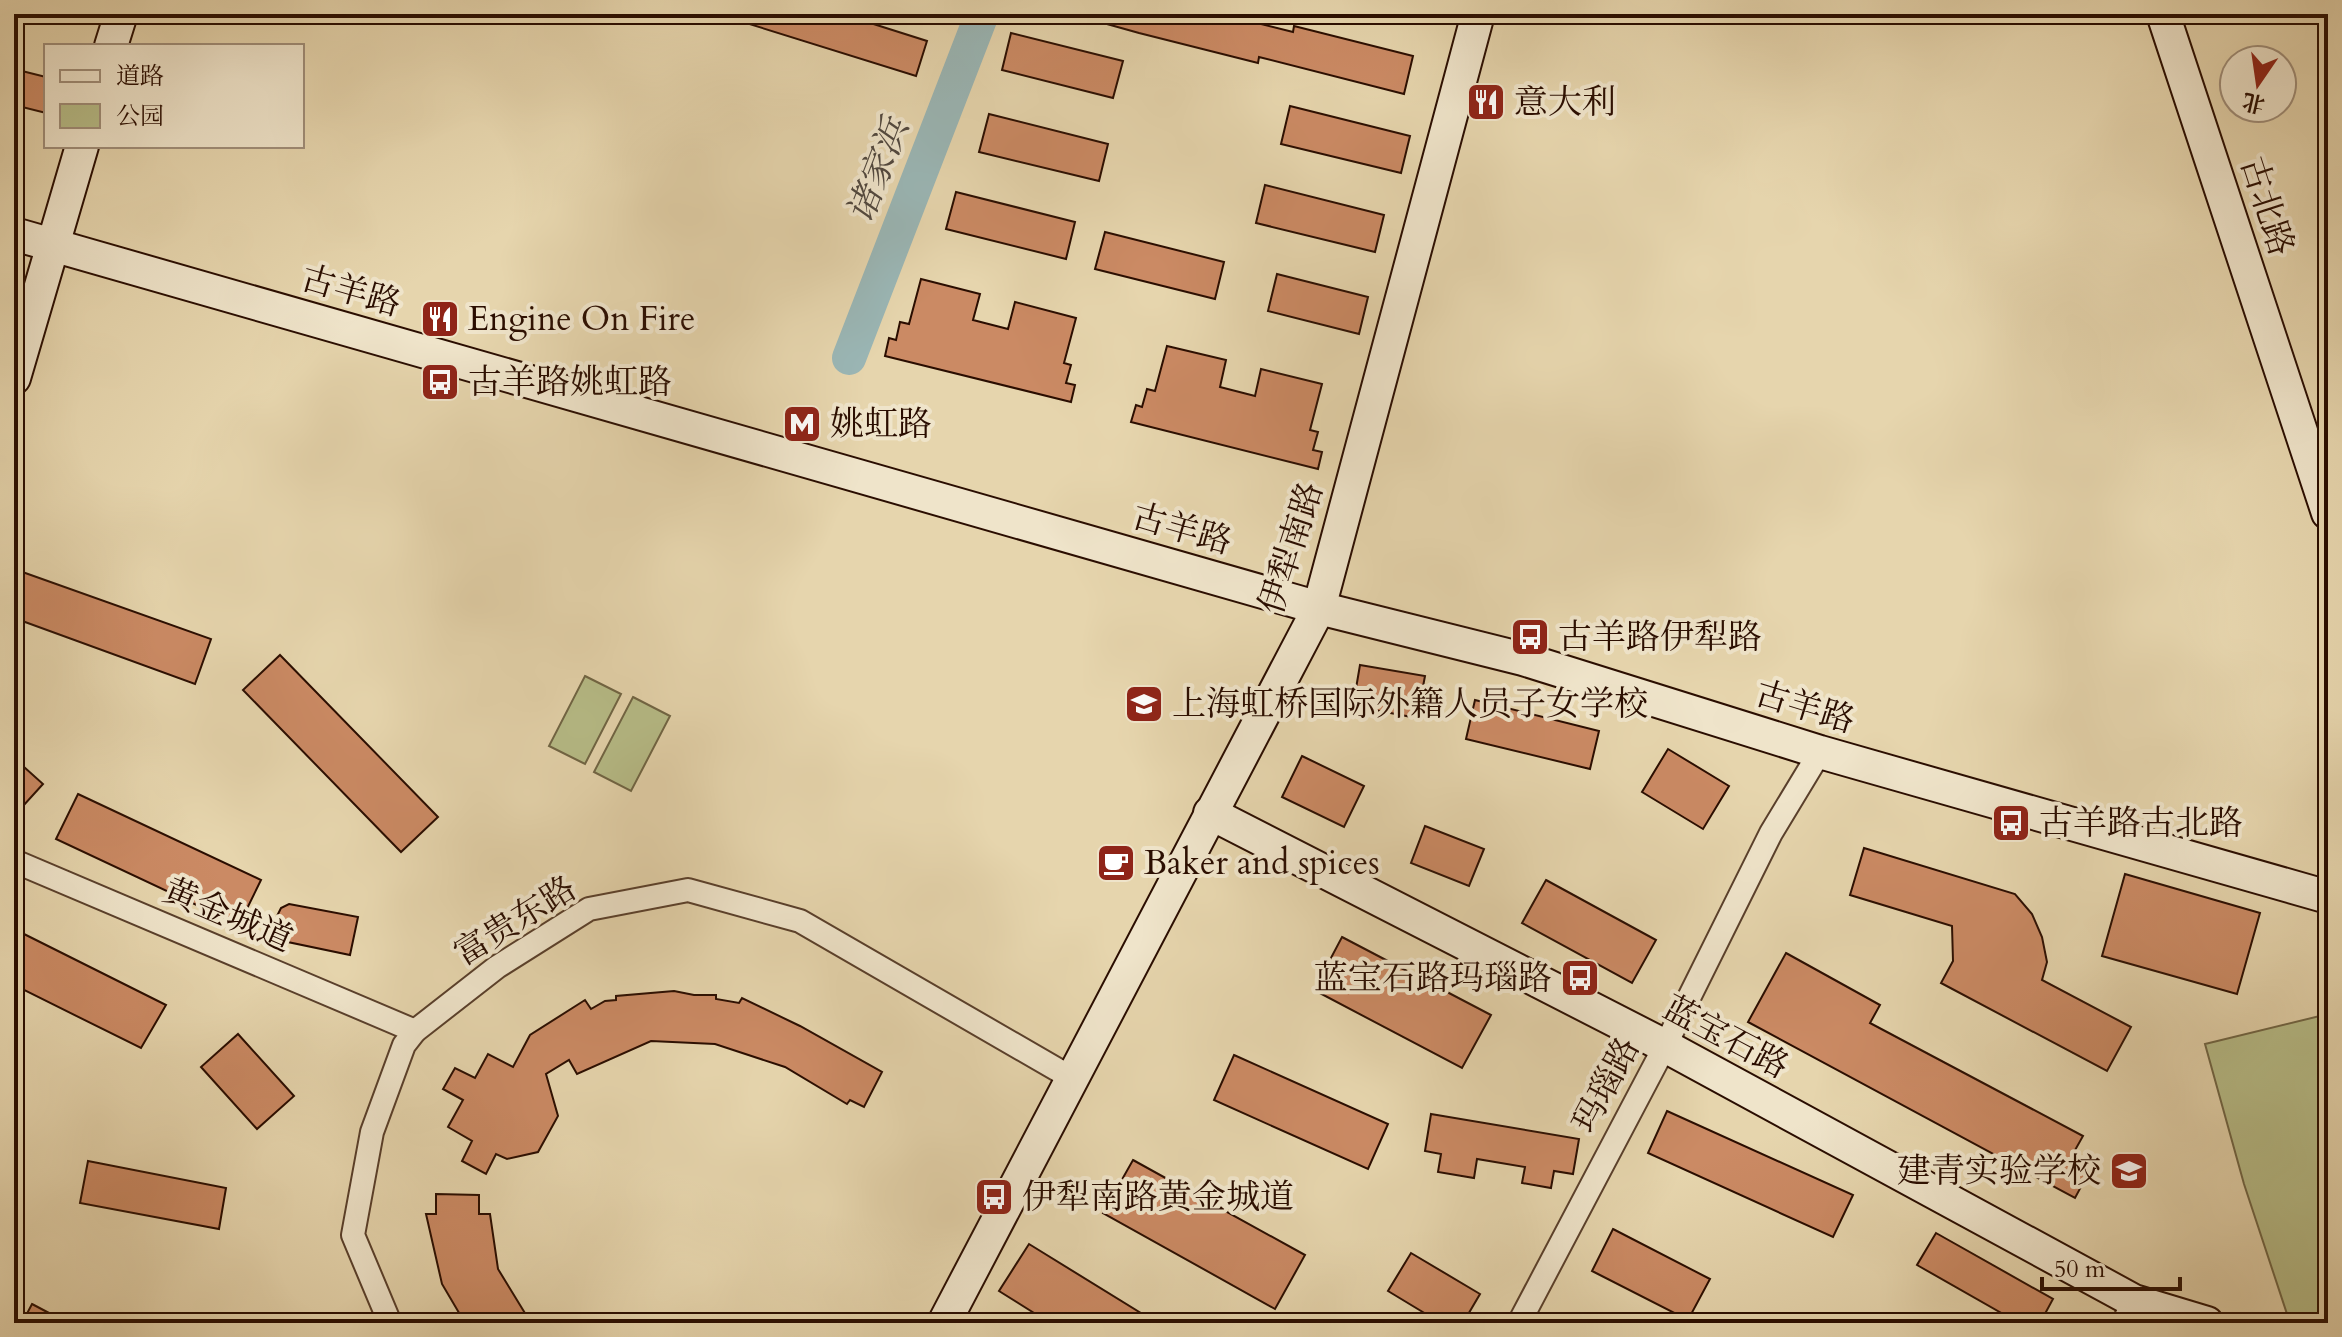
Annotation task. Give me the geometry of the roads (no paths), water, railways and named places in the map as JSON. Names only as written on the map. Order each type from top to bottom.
[{"type":"street","points":[[112,44],[121,14]]},
{"type":"street","name":"伊犁南路","points":[[945,1323],[1070,1077],[1319,608],[1478,14]]},
{"type":"street","name":"古北路","points":[[2163,14],[2328,513]]},
{"type":"street","points":[[14,378],[81,148]]},
{"type":"street","name":"古羊路","points":[[14,234],[1319,608],[1523,659],[1820,752],[2328,897]]},
{"type":"street","name":"玛瑙路","points":[[1519,1323],[1665,1046],[1771,833],[1820,752]]},
{"type":"street","name":"蓝宝石路","points":[[1210,813],[1665,1046],[2128,1312],[2207,1323]]},
{"type":"street","name":"黄金城道","points":[[14,861],[415,1031]]},
{"type":"street","name":"富贵东路","points":[[390,1323],[353,1235],[372,1132],[404,1045],[415,1031],[497,967],[589,909],[688,890],[800,921],[1070,1077]]},
{"type":"waterway","name":"诸家浜","points":[[849,358],[982,14]]},
{"type":"place","name":"意大利","points":[[1486,102]]},
{"type":"place","name":"Engine On Fire","points":[[440,319]]},
{"type":"place","name":"古羊路姚虹路","points":[[440,382]]},
{"type":"place","name":"姚虹路","points":[[802,424]]},
{"type":"place","name":"古羊路伊犁路","points":[[1530,637]]},
{"type":"place","name":"上海虹桥国际外籍人员子女学校","points":[[1144,704]]},
{"type":"place","name":"古羊路古北路","points":[[2011,823]]},
{"type":"place","name":"Baker and spices","points":[[1116,863]]},
{"type":"place","name":"蓝宝石路玛瑙路","points":[[1580,978]]},
{"type":"place","name":"建青实验学校","points":[[2129,1171]]},
{"type":"place","name":"伊犁南路黄金城道","points":[[994,1197]]}]
